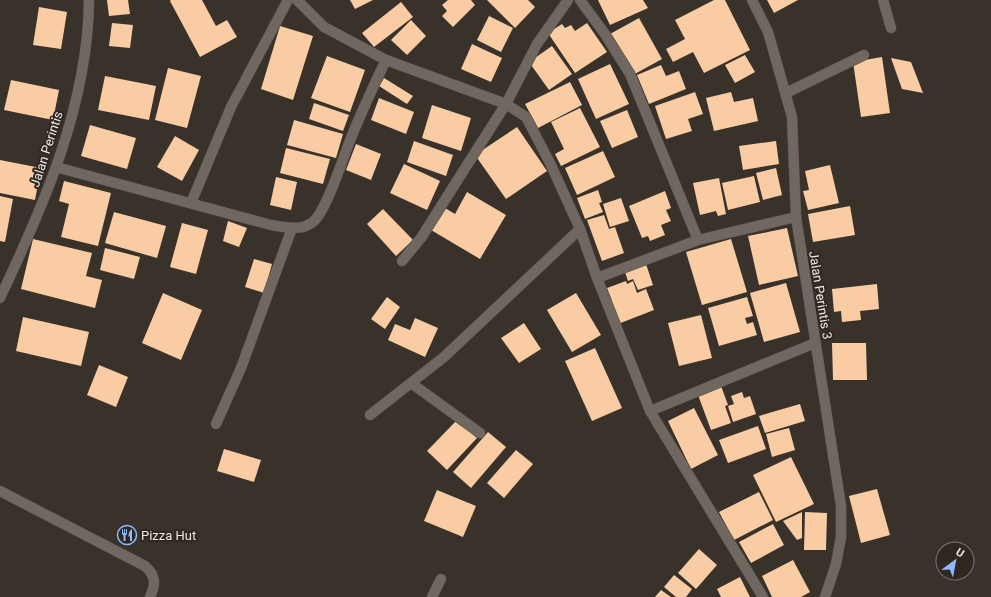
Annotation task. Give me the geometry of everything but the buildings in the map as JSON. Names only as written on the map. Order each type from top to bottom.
[{"type":"street","name":"Jalan Perintis","points":[[0,298],[26,243],[56,168],[84,64],[88,23],[88,0]]},
{"type":"street","points":[[191,203],[231,107],[288,0]]},
{"type":"street","points":[[297,0],[324,27],[386,60],[506,104],[526,117],[550,162],[580,229],[597,278],[650,411],[763,597]]},
{"type":"street","points":[[402,261],[421,238],[506,104],[538,44],[568,0]]},
{"type":"street","points":[[580,0],[605,34],[630,74],[698,240]]},
{"type":"street","name":"Jalan Perintis 3","points":[[752,0],[768,32],[792,116],[796,217],[841,506],[841,537],[836,564],[825,597]]},
{"type":"street","points":[[883,0],[891,28]]},
{"type":"street","points":[[786,93],[864,55]]},
{"type":"street","points":[[56,168],[292,228],[305,227],[315,221],[323,206],[386,60]]},
{"type":"street","points":[[597,278],[698,240],[796,217]]},
{"type":"street","points":[[216,424],[241,368],[292,228]]},
{"type":"street","points":[[370,415],[444,357],[580,229]]},
{"type":"street","points":[[650,411],[815,343]]},
{"type":"street","points":[[411,383],[480,433]]},
{"type":"street","points":[[0,491],[145,566],[151,572],[154,579],[150,597]]},
{"type":"street","points":[[432,597],[441,579]]},
{"type":"place","name":"Pizza Hut","points":[[127,535]]}]
